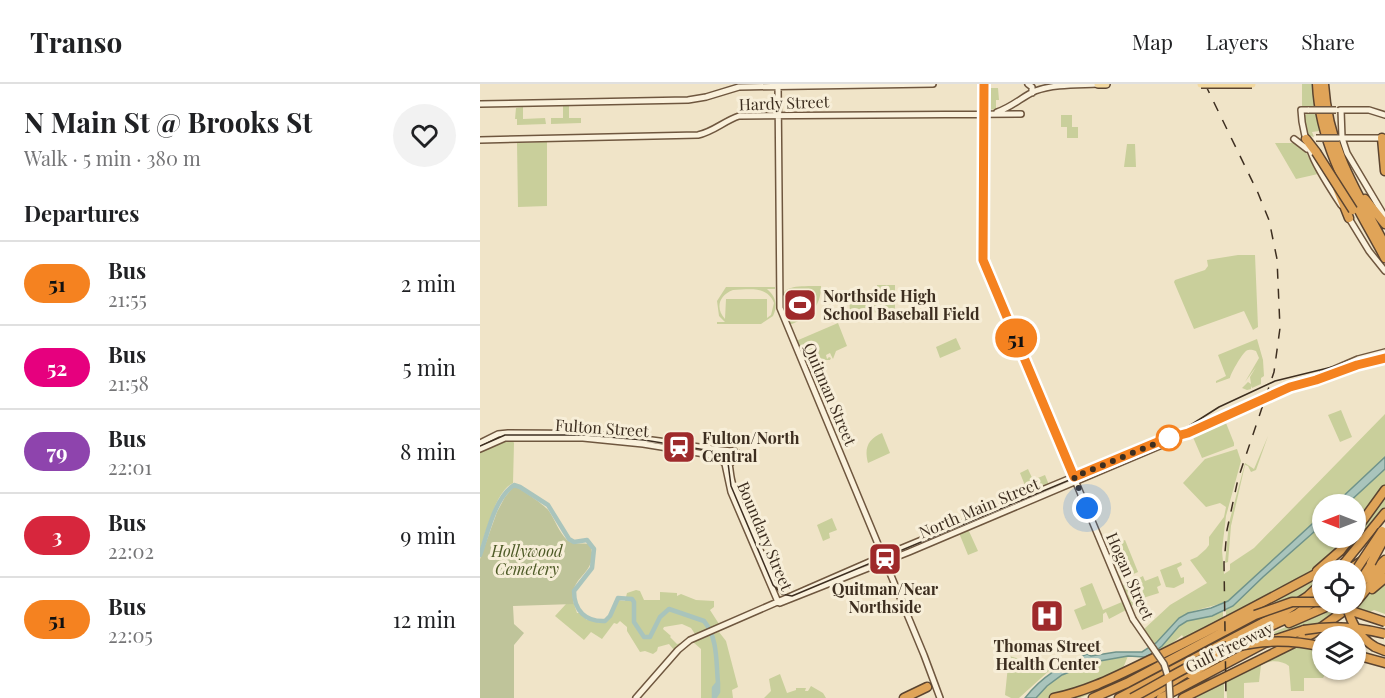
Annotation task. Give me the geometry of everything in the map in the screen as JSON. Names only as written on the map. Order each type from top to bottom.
[{"type":"highway","points":[[1317,84],[1321,133],[1329,166],[1351,214]]},
{"type":"highway","points":[[1324,84],[1329,123],[1343,165],[1385,245]]},
{"type":"highway","points":[[1320,118],[1329,150],[1340,175],[1384,262]]},
{"type":"highway","points":[[1306,139],[1351,214],[1384,262]]},
{"type":"highway","points":[[1384,142],[1385,171]]},
{"type":"highway","points":[[1343,165],[1385,224]]},
{"type":"highway","points":[[1366,516],[1385,490]]},
{"type":"highway","points":[[1348,560],[1385,513]]},
{"type":"highway","points":[[1366,570],[1372,564],[1384,532]]},
{"type":"highway","points":[[1363,560],[1384,532]]},
{"type":"highway","points":[[1338,560],[1368,534]]},
{"type":"highway","points":[[1366,573],[1385,546]]},
{"type":"highway","points":[[1366,561],[1385,546]]},
{"type":"highway","points":[[1363,560],[1385,546]]},
{"type":"highway","points":[[1296,585],[1330,560],[1341,548]]},
{"type":"highway","points":[[1366,578],[1385,560]]},
{"type":"highway","points":[[1366,590],[1385,567]]},
{"type":"highway","points":[[1054,698],[1099,686],[1312,576]]},
{"type":"highway","points":[[1366,594],[1385,578]]},
{"type":"highway","points":[[1168,672],[1255,628],[1312,593]]},
{"type":"highway","name":"Gulf Freeway","points":[[1093,698],[1256,615],[1292,602],[1312,603]]},
{"type":"highway","points":[[1146,698],[1212,657],[1297,614],[1312,602]]},
{"type":"highway","points":[[1268,627],[1312,609]]},
{"type":"highway","points":[[1155,698],[1240,646],[1312,613]]},
{"type":"highway","points":[[1180,698],[1312,634],[1340,614]]},
{"type":"highway","points":[[1349,614],[1360,634],[1371,644],[1385,651]]},
{"type":"highway","name":"Gulf Freeway","points":[[1359,614],[1385,622]]},
{"type":"highway","points":[[1132,695],[1234,626]]},
{"type":"highway","name":"Gulf Freeway","points":[[1161,698],[1265,643],[1305,630],[1343,627],[1366,629],[1385,634]]},
{"type":"highway","points":[[1119,698],[1132,695],[1207,657],[1237,646],[1278,642],[1312,646]]},
{"type":"highway","points":[[1180,698],[1240,657]]},
{"type":"highway","points":[[1366,658],[1385,663]]},
{"type":"highway","points":[[904,698],[931,685]]},
{"type":"main road","points":[[480,104],[688,100],[739,87],[778,85],[933,84]]},
{"type":"main road","name":"Hogan Street","points":[[984,84],[982,113],[983,257],[986,268],[1133,619],[1162,660],[1168,675],[1170,698]]},
{"type":"main road","points":[[1028,84],[1032,87],[1032,93]]},
{"type":"main road","points":[[993,113],[1032,93],[1057,85],[1106,84]]},
{"type":"main road","points":[[1202,84],[1252,84]]},
{"type":"main road","name":"Quitman Street","points":[[778,85],[780,308],[884,559],[931,685],[940,698]]},
{"type":"main road","name":"Hardy Street","points":[[480,140],[698,135],[739,116],[1021,114],[1016,109],[1016,103]]},
{"type":"main road","points":[[1306,139],[1301,110],[1364,110],[1385,115]]},
{"type":"main road","points":[[1339,110],[1341,138],[1347,153],[1385,217]]},
{"type":"main road","points":[[1313,153],[1294,139],[1341,138],[1384,142]]},
{"type":"main road","points":[[1351,214],[1369,251],[1385,272]]},
{"type":"main road","points":[[1274,394],[1358,359],[1385,352]]},
{"type":"main road","points":[[1312,380],[1385,358]]},
{"type":"main road","name":"North Main Street","points":[[636,698],[684,644],[700,636],[1188,433],[1250,405]]},
{"type":"main road","name":"Fulton Street","points":[[480,444],[498,434],[508,433],[586,434],[650,440],[736,453],[732,457],[731,465]]},
{"type":"main road","name":"Fulton Street","points":[[480,444],[505,438],[583,438],[643,444],[712,455],[722,460]]},
{"type":"main road","name":"Boundary Street","points":[[719,451],[726,456],[731,465],[733,485],[770,573],[778,603]]},
{"type":"main road","name":"Boundary Street","points":[[722,460],[726,466],[731,492],[778,603]]},
{"type":"green space","points":[[1302,84],[1314,84],[1319,131],[1312,132],[1314,137],[1307,135],[1304,116],[1308,113],[1307,107],[1302,106]]},
{"type":"green space","points":[[986,88],[998,88],[999,100],[996,100],[996,109],[988,110],[986,107]]},
{"type":"green space","points":[[563,106],[569,106],[569,118],[581,118],[581,123],[551,124],[551,118],[563,118]]},
{"type":"green space","points":[[523,107],[523,119],[545,118],[546,124],[517,125],[516,108]]},
{"type":"green space","points":[[1061,115],[1072,115],[1072,127],[1078,127],[1078,138],[1067,138],[1067,127],[1061,127]]},
{"type":"green space","points":[[547,142],[547,206],[518,207],[517,143]]},
{"type":"green space","points":[[1275,143],[1298,143],[1318,174],[1296,179]]},
{"type":"green space","points":[[1127,144],[1135,144],[1136,167],[1124,167]]},
{"type":"green space","points":[[1255,255],[1258,327],[1253,330],[1244,311],[1194,329],[1175,280],[1205,270],[1208,266],[1207,260]]},
{"type":"green space","points":[[877,285],[895,285],[895,312],[850,313],[849,294],[854,292],[877,293]]},
{"type":"green space","name":"Northside High School Baseball Field","points":[[799,286],[821,286],[819,300],[812,311],[789,325],[782,302],[786,290]]},
{"type":"green space","points":[[726,287],[775,287],[775,289],[767,289],[775,301],[775,312],[761,324],[717,324],[717,322],[725,322],[719,316],[717,301]],"holes":[[[733,290],[756,290],[767,293],[774,303],[771,315],[767,318],[767,299],[726,299],[725,319],[720,311],[720,302],[724,295]]]},
{"type":"green space","points":[[838,323],[847,346],[836,351],[833,359],[830,353],[826,355],[827,359],[831,358],[830,360],[819,357],[805,363],[796,341]]},
{"type":"green space","points":[[956,338],[961,349],[940,358],[936,347]]},
{"type":"green space","points":[[1257,339],[1263,360],[1264,376],[1261,378],[1261,384],[1252,388],[1251,386],[1251,389],[1247,390],[1242,388],[1248,382],[1251,384],[1250,377],[1256,367],[1245,382],[1259,358],[1256,351],[1251,350],[1241,356],[1230,378],[1216,383],[1226,376],[1218,355]]},
{"type":"green space","points":[[1341,410],[1352,437],[1340,442],[1328,415]]},
{"type":"green space","points":[[1385,414],[1385,457],[1346,494],[1312,494],[1312,524],[1228,601],[1182,616],[1154,644],[1143,630],[1170,605],[1207,583],[1190,560],[1197,557],[1209,545],[1209,537],[1224,517],[1226,507],[1220,503],[1206,507],[1183,483],[1205,459],[1237,449],[1241,461],[1226,516],[1222,550],[1224,574],[1230,570],[1230,564],[1254,548]]},
{"type":"green space","points":[[1226,423],[1234,446],[1202,458],[1192,435]]},
{"type":"green space","points":[[882,433],[890,453],[868,463],[868,445],[873,438]]},
{"type":"green space","points":[[1268,436],[1256,470],[1251,472],[1245,465],[1231,526],[1228,562],[1225,563],[1229,523],[1245,463],[1254,469]]},
{"type":"green space","points":[[506,440],[514,443],[513,483],[496,503],[480,549],[480,450]]},
{"type":"green space","points":[[1028,469],[1033,480],[1045,475],[1049,485],[1028,493],[1020,473]]},
{"type":"green space","points":[[1385,469],[1385,487],[1366,513],[1366,494],[1358,494]]},
{"type":"green space","name":"Hollywood Cemetery","points":[[514,486],[547,509],[567,540],[590,544],[591,562],[575,587],[574,604],[513,606],[514,624],[524,633],[514,645],[514,698],[480,698],[480,559],[497,512]]},
{"type":"green space","points":[[1385,493],[1385,507],[1366,531],[1366,519]]},
{"type":"green space","points":[[832,518],[837,530],[829,533],[830,538],[823,541],[817,525]]},
{"type":"green space","points":[[968,529],[978,551],[968,555],[959,533]]},
{"type":"green space","points":[[1312,534],[1312,548],[1339,548],[1326,560],[1312,560],[1312,570],[1307,574],[1226,619],[1226,610]]},
{"type":"green space","points":[[1125,540],[1138,572],[1120,580],[1118,576],[1128,571],[1116,544]]},
{"type":"green space","points":[[1181,562],[1182,565],[1177,568],[1181,578],[1184,577],[1184,583],[1174,588],[1166,587],[1160,570]]},
{"type":"green space","points":[[1143,576],[1145,581],[1158,576],[1161,585],[1157,587],[1159,593],[1143,598],[1131,606],[1123,585],[1128,583],[1132,593],[1141,589],[1137,579]]},
{"type":"green space","points":[[1312,579],[1312,588],[1301,597],[1285,599],[1258,609]]},
{"type":"green space","points":[[1385,581],[1385,614],[1374,610],[1366,611],[1366,597]]},
{"type":"green space","points":[[1092,583],[1103,610],[1122,602],[1126,610],[1109,619],[1106,612],[1103,614],[1103,622],[1082,630],[1074,610],[1086,605],[1080,588]]},
{"type":"green space","points":[[640,591],[644,600],[660,600],[660,592],[677,593],[677,596],[681,594],[696,600],[714,601],[714,607],[710,610],[719,624],[695,634],[691,628],[682,624],[664,627],[663,629],[677,644],[681,643],[674,650],[669,644],[658,647],[653,654],[640,652],[627,631],[627,627],[620,621],[617,624],[614,623],[602,639],[591,632],[584,640],[555,616],[566,604],[574,604],[577,613],[587,620],[599,623],[609,619],[618,600],[625,601],[627,593]]},
{"type":"green space","points":[[1223,611],[1223,621],[1185,640],[1182,635],[1161,653],[1158,649],[1185,621]]},
{"type":"green space","points":[[1317,614],[1337,614],[1324,623],[1299,627],[1275,635],[1274,632]]},
{"type":"green space","points":[[719,632],[726,641],[738,687],[732,690],[733,698],[701,698],[701,649],[693,642]]},
{"type":"green space","points":[[1299,644],[1312,647],[1312,678],[1304,678],[1304,691],[1291,691],[1289,666],[1275,661],[1261,665],[1259,682],[1244,683],[1244,698],[1227,698],[1226,681]]},
{"type":"green space","points":[[1009,656],[1051,669],[1019,698],[1011,698],[1005,695]]},
{"type":"green space","points":[[1128,656],[1117,683],[1080,698],[1036,698],[1045,688],[1066,673],[1090,664]]},
{"type":"green space","points":[[780,674],[787,693],[796,688],[806,688],[805,691],[808,691],[811,686],[823,693],[826,698],[764,698],[771,691],[769,679]]},
{"type":"green space","points":[[1224,682],[1224,698],[1193,698]]},
{"type":"water","points":[[1385,457],[1385,469],[1358,494],[1346,494]]},
{"type":"water","points":[[1312,524],[1312,534],[1233,606],[1212,616],[1187,621],[1150,655],[1094,662],[1062,675],[1036,698],[1025,698],[1045,677],[1078,658],[1087,654],[1091,656],[1116,652],[1142,652],[1156,643],[1179,618],[1228,601]]},
{"type":"waterway","points":[[480,555],[492,517],[501,499],[514,485],[520,487],[548,505],[569,539],[574,542],[587,540],[594,549],[592,568],[574,591],[576,604],[582,614],[592,620],[605,621],[610,616],[618,598],[632,599],[634,622],[644,637],[650,637],[660,617],[669,609],[704,621],[712,635],[716,650],[718,683],[714,688],[714,698]]},
{"type":"waterway","points":[[714,698],[718,692],[718,683]]},
{"type":"tunnel","points":[[1250,405],[1274,394]]},
{"type":"tram line","points":[[480,446],[505,435],[585,435],[644,440],[718,452],[728,463],[731,486],[773,585],[782,594],[792,596],[1170,438],[1219,407],[1275,381],[1385,354]]},
{"type":"railway","points":[[1205,84],[1269,220],[1277,259],[1280,328],[1274,372],[1238,479],[1227,530],[1224,563],[1226,698]]},
{"type":"bus line","name":"51","points":[[984,84],[982,110],[983,260],[1074,477],[1165,439],[1188,433],[1290,387],[1385,358]]},
{"type":"place","name":"Northside High School Baseball Field","points":[[800,305]]},
{"type":"place","name":"Fulton/North Central","points":[[679,447]]},
{"type":"place","name":"Quitman/Near Northside","points":[[885,559]]},
{"type":"place","name":"Thomas Street Health Center","points":[[1047,616]]},
{"type":"route","points":[[1087,508],[1074,477],[1169,438]]}]
